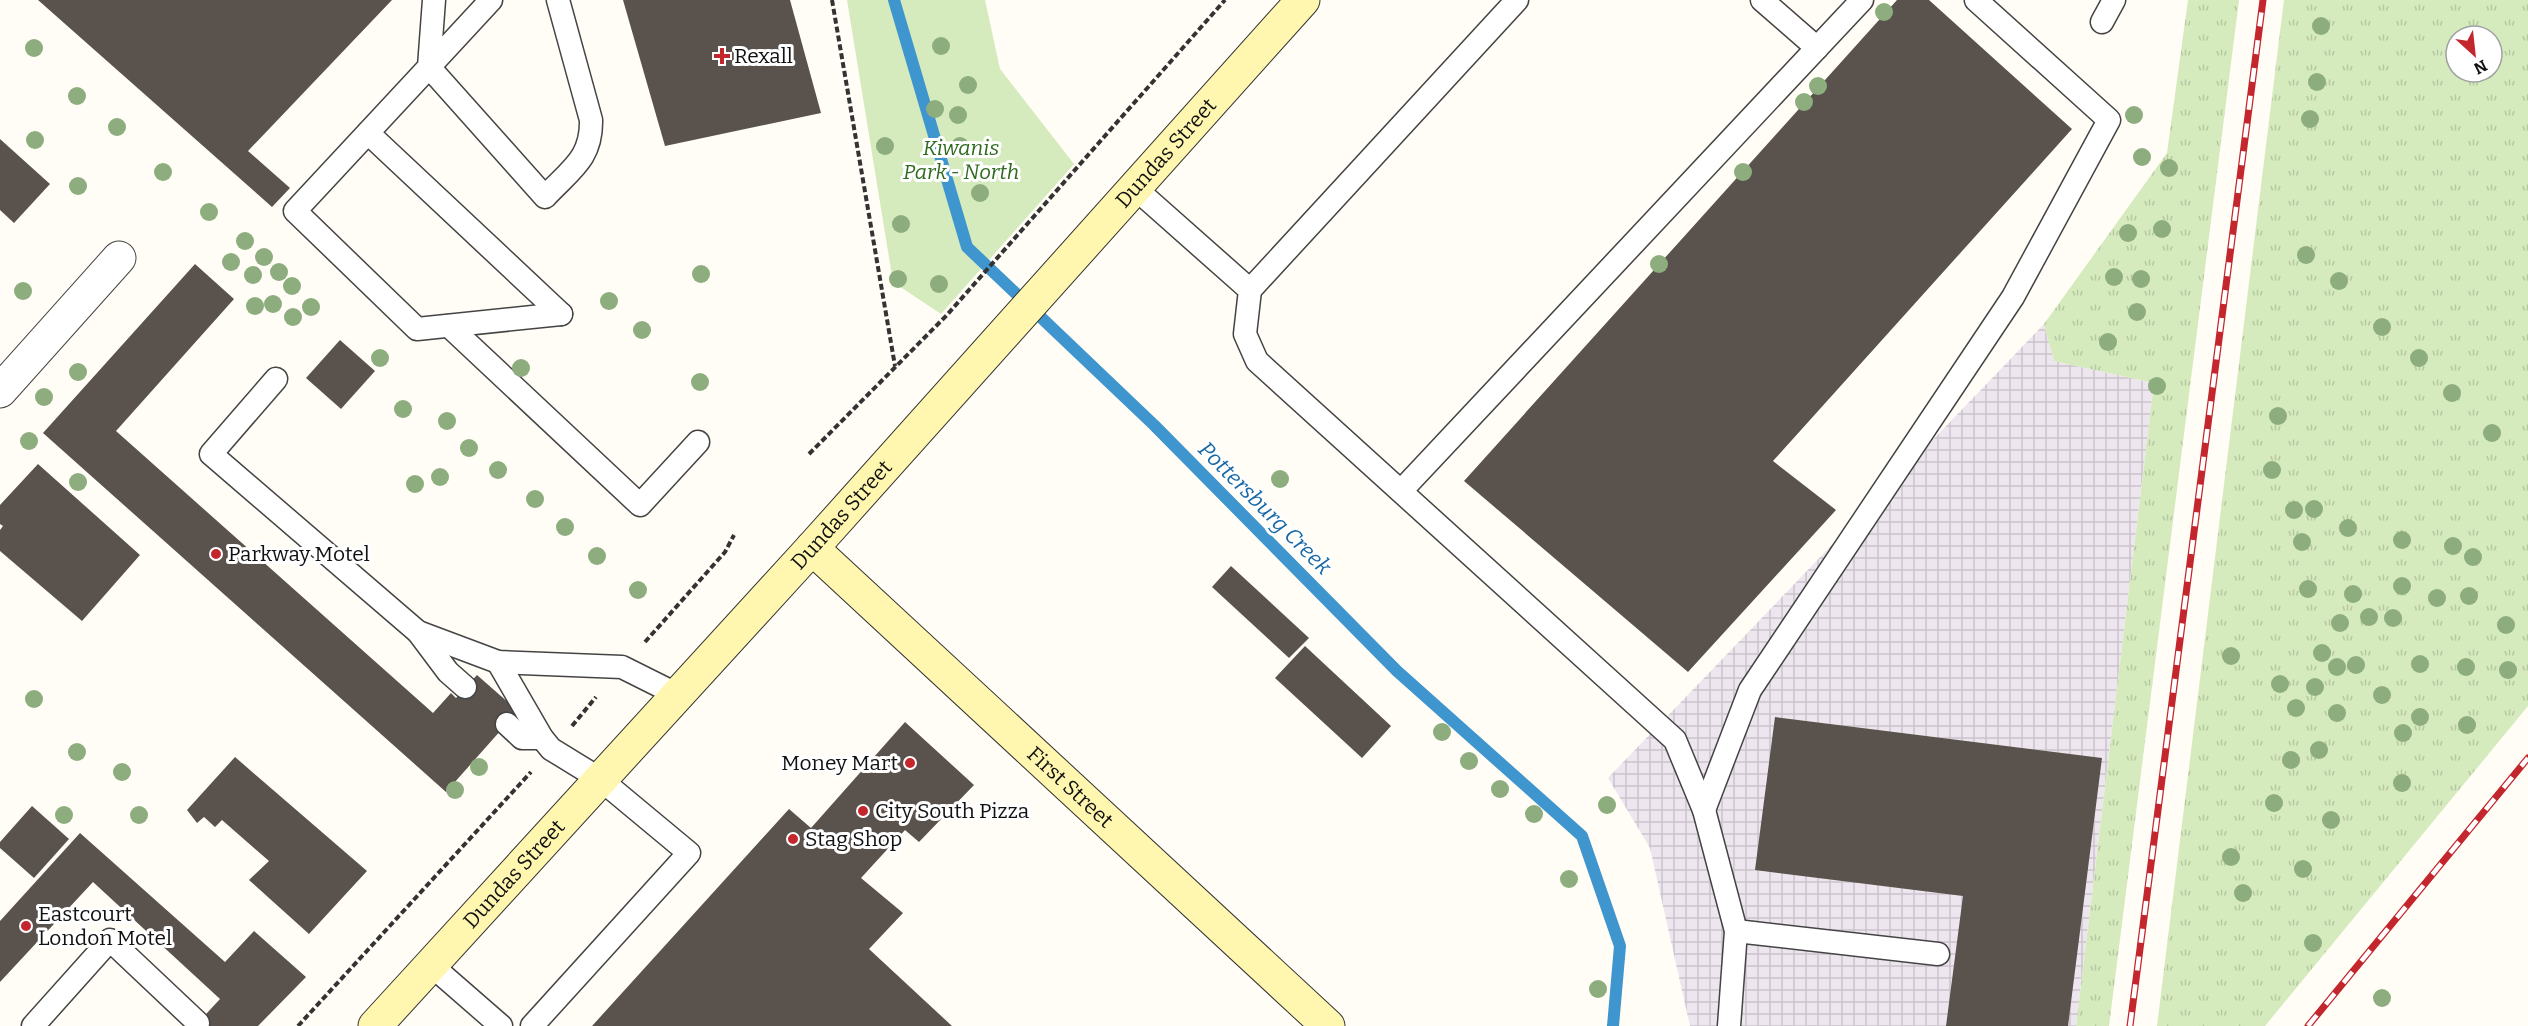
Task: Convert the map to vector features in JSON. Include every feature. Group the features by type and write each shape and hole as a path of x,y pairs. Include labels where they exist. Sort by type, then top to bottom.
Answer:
{"main road":[{"name":"Dundas Street","path":"375,1026 812,548 1303,0"},
{"name":"First Street","path":"812,548 1328,1026"}],"street":[{"path":"0,392 119,258"}],"lane":[{"path":"434,0 429,67 545,197 582,158 588,150 591,138 591,120 558,0"},
{"path":"368,133 561,314 417,329 295,212 368,133 429,67 491,0"},
{"path":"1517,0 1250,290 1245,334 1257,361 1675,740 1704,810 1736,931 1729,1026"},
{"path":"1762,0 1816,48"},
{"path":"1401,491 1862,0"},
{"path":"1704,810 1750,690 2013,297 2109,120 1976,0"},
{"path":"2102,22 2114,0"},
{"path":"1136,189 1250,290"},
{"path":"449,326 640,505 698,442"},
{"path":"276,379 211,453 418,632 448,672 465,687"},
{"path":"418,632 498,662 622,667 678,695"},
{"path":"498,662 542,738 551,749 600,779 689,853 531,1026"},
{"path":"507,724 522,738 542,738"},
{"path":"1736,931 1938,954"},
{"path":"33,1026 110,940 198,1023"},
{"path":"431,965 501,1026"}],"path":[{"path":"832,0 895,367"},
{"path":"809,454 946,316 1225,0"},
{"path":"298,1026 404,909"}],"shaded area":[{"path":"2044,324 2054,361 2154,383 2076,1026 1690,1026 1650,848 1608,778"}],"green space":[{"name":"Kiwanis Park - North","path":"847,0 985,0 1000,69 1074,164 941,314 893,282"},
{"path":"2188,0 2239,0 2109,1026 2076,1026 2154,383 2054,361 2044,324 2167,153"},
{"path":"2284,0 2528,0 2528,706 2265,1026 2157,1026"}],"building":[{"path":"38,0 392,0 248,151 290,188 272,207"},
{"name":"Rexall","path":"623,0 790,0 821,113 665,146"},
{"path":"1897,0 1929,0 2072,129 1773,461 1836,510 1688,672 1464,481"},
{"path":"0,139 50,184 14,223 0,210"},
{"name":"Parkway Motel","path":"195,264 234,299 116,431 433,713 451,693 456,698 477,675 518,711 446,792 43,433"},
{"path":"340,340 375,371 341,409 306,378"},
{"path":"38,464 140,555 82,621 0,551 0,530 3,526 0,524 0,505"},
{"path":"1231,566 1309,638 1289,658 1212,587"},
{"path":"1305,646 1391,726 1362,758 1275,678"},
{"path":"1775,717 2102,758 2068,1026 1946,1026 1963,896 1755,870"},
{"path":"905,722 974,785 919,842 905,830 861,878 903,913 869,949 952,1026 592,1026 789,809 811,828"},
{"path":"235,757 367,871 309,934 249,880 269,861 222,820 215,827 204,817 197,823 187,810"},
{"path":"32,806 69,839 34,878 0,848 0,842"},
{"name":"Eastcourt London Motel","path":"80,833 225,962 254,931 306,977 258,1026 195,1026 220,999 93,882 0,982 0,921"}],"waterway":[{"name":"Pottersburg Creek","path":"894,0 967,247 1154,425 1397,671 1582,836 1620,946 1613,1026"}],"railway":[{"path":"2130,1026 2263,0"},
{"path":"2308,1026 2528,758"}],"place":[{"name":"Rexall","path":"722,56"},
{"name":"Parkway Motel","path":"216,554"},
{"name":"Money Mart","path":"910,763"},
{"name":"City South Pizza","path":"863,811"},
{"name":"Stag Shop","path":"793,839"},
{"name":"Eastcourt London Motel","path":"26,926"}]}
